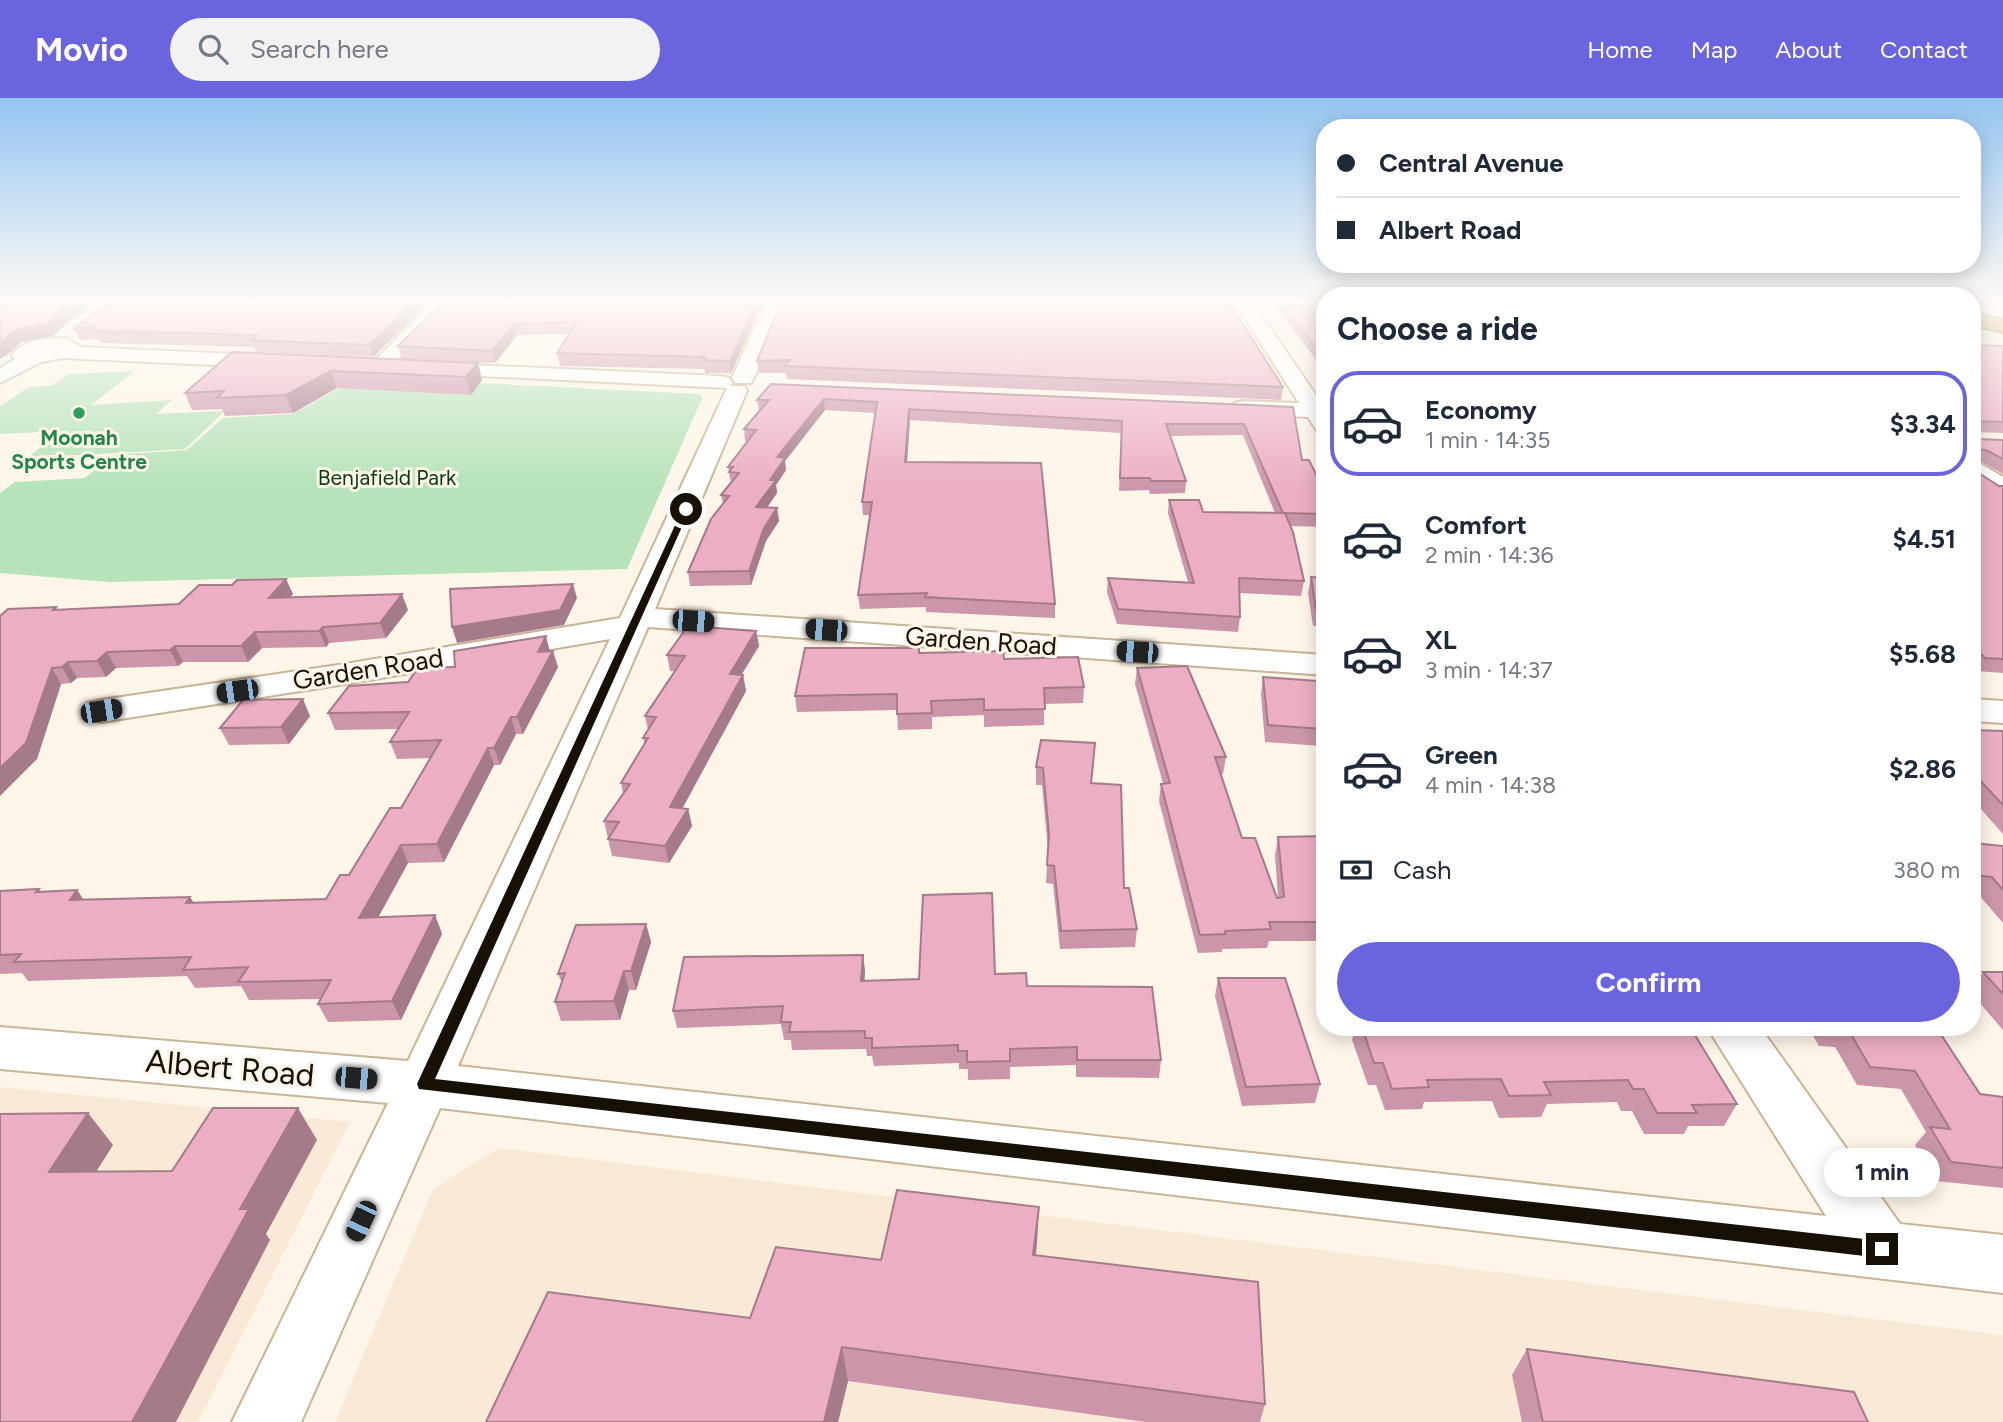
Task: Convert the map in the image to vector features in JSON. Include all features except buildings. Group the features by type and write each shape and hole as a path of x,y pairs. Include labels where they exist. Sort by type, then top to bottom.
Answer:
{"street":[{"path":"0,377 16,365"},
{"path":"352,365 744,384"},
{"path":"266,1422 425,1084 751,365"},
{"path":"1286,365 1316,409"},
{"path":"1227,407 1316,416"},
{"path":"1981,475 2003,489"},
{"name":"Garden Road","path":"101,711 345,674 635,621 1316,665"},
{"path":"1981,711 2003,712"},
{"path":"1738,1036 1882,1249"},
{"name":"Albert Road","path":"0,1048 425,1084 2003,1264"}],"shaded area":[{"path":"0,1087 350,1122 198,1422 0,1422"},
{"path":"499,1148 2003,1335 2003,1422 335,1422 433,1189"}],"green space":[{"name":"Moonah Sports Centre","path":"135,371 91,405 172,400 156,414 225,411 185,449 27,458 61,431 0,434 0,406 29,387 51,386 69,374"},
{"name":"Benjafield Park","path":"359,377 703,396 627,569 110,582 0,573 0,493 15,482 85,478 111,455 187,450 223,418 293,414"}],"place":[{"name":"Moonah Sports Centre","path":"79,413"}],"route":[{"path":"686,509 425,1084 1882,1249"}]}
